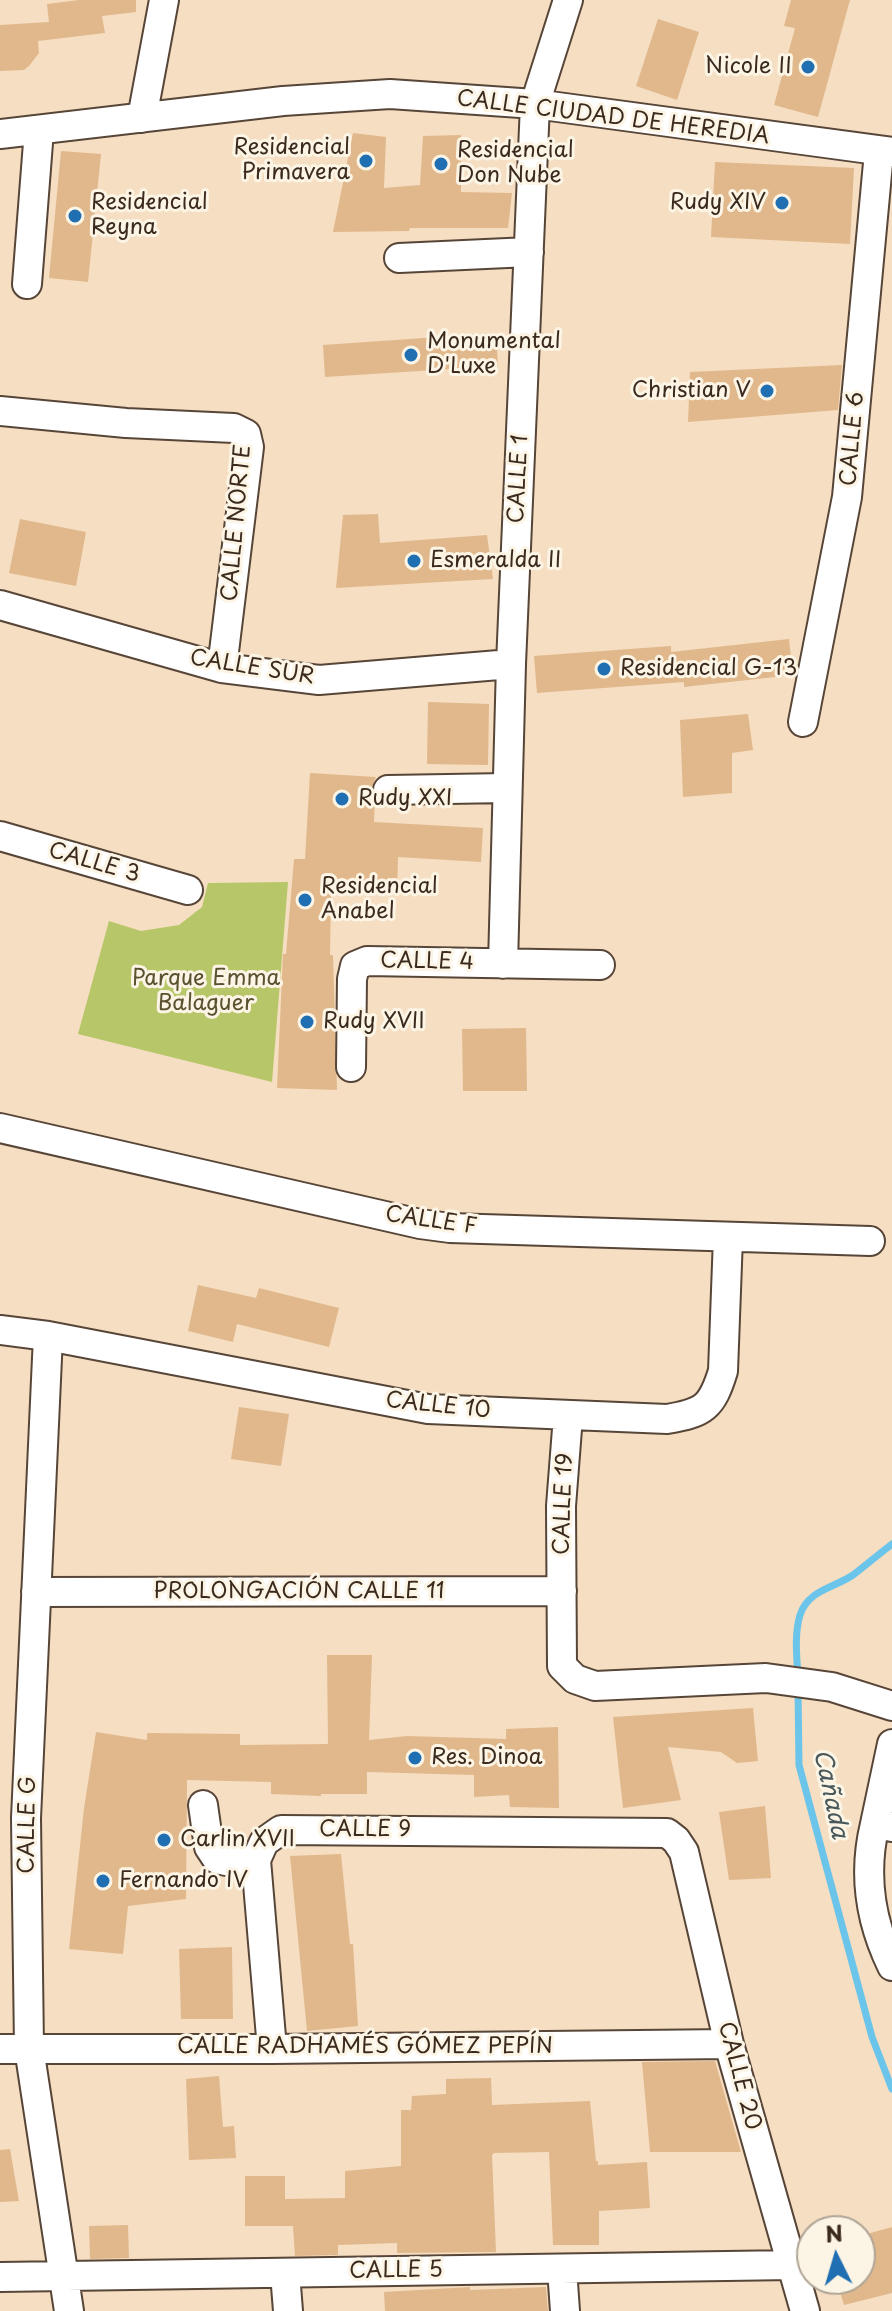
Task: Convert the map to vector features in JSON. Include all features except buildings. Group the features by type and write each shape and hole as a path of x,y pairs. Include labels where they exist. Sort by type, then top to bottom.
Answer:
{"street":[{"path":"142,118 164,0"},
{"name":"CALLE 1","path":"503,964 511,664 535,104 568,0"},
{"name":"CALLE CIUDAD DE HEREDIA","path":"0,134 283,101 390,94 535,104 886,152"},
{"path":"27,284 39,130"},
{"name":"CALLE 6","path":"803,722 847,497 886,152"},
{"path":"399,258 529,252"},
{"name":"CALLE NORTE","path":"0,411 126,423 234,428 246,434 249,447 222,668"},
{"name":"CALLE SUR","path":"0,605 222,668 319,680 511,664"},
{"path":"388,790 507,788"},
{"name":"CALLE 3","path":"0,836 188,890"},
{"name":"CALLE 4","path":"351,1067 352,979 355,966 367,961 600,965"},
{"name":"CALLE F","path":"0,1128 420,1224 450,1228 870,1241"},
{"name":"CALLE 10","path":"0,1330 48,1336 428,1409 667,1419 688,1416 708,1407 723,1371 728,1237"},
{"name":"CALLE G","path":"48,1336 36,1592 13,1818 29,2048 69,2311"},
{"name":"CALLE 19","path":"568,1416 561,1506 562,1666 575,1679 595,1686 766,1678 832,1687 892,1706"},
{"name":"PROLONGACIÓN CALLE 11","path":"36,1592 562,1591"},
{"path":"892,1744 884,1825 870,1846 871,1903 882,1946 892,1966"},
{"path":"203,1805 209,1847 217,1859 256,1860 272,2049"},
{"name":"CALLE 9","path":"256,1860 264,1842 281,1830 667,1833 676,1840"},
{"name":"CALLE 20","path":"676,1840 684,1852 729,2044 805,2311"},
{"name":"CALLE RADHAMÉS GÓMEZ PEPÍN","path":"0,2049 729,2044"},
{"name":"CALLE 5","path":"0,2277 792,2265"},
{"path":"562,2269 565,2311"},
{"path":"285,2273 288,2311"}],"green space":[{"name":"Parque Emma Balaguer","path":"288,882 272,1082 78,1034 109,921 141,931 179,925 202,907 208,883"}],"waterway":[{"name":"Cañada","path":"798,1678 797,1630 804,1607 815,1595 853,1575 892,1544"},
{"name":"Cañada","path":"798,1690 799,1765 872,2037 892,2089"}],"place":[{"name":"Nicole II","path":"808,67"},
{"name":"Residencial Primavera","path":"366,161"},
{"name":"Residencial Don Nube","path":"441,164"},
{"name":"Rudy XIV","path":"782,203"},
{"name":"Residencial Reyna","path":"75,216"},
{"name":"Monumental D'Luxe","path":"411,355"},
{"name":"Christian V","path":"767,391"},
{"name":"Esmeralda II","path":"414,561"},
{"name":"Residencial G-13","path":"604,669"},
{"name":"Rudy XXI","path":"342,799"},
{"name":"Residencial Anabel","path":"305,900"},
{"name":"Rudy XVII","path":"307,1022"},
{"name":"Res. Dinoa","path":"415,1758"},
{"name":"Carlin XVII","path":"164,1840"},
{"name":"Fernando IV","path":"103,1881"}]}
